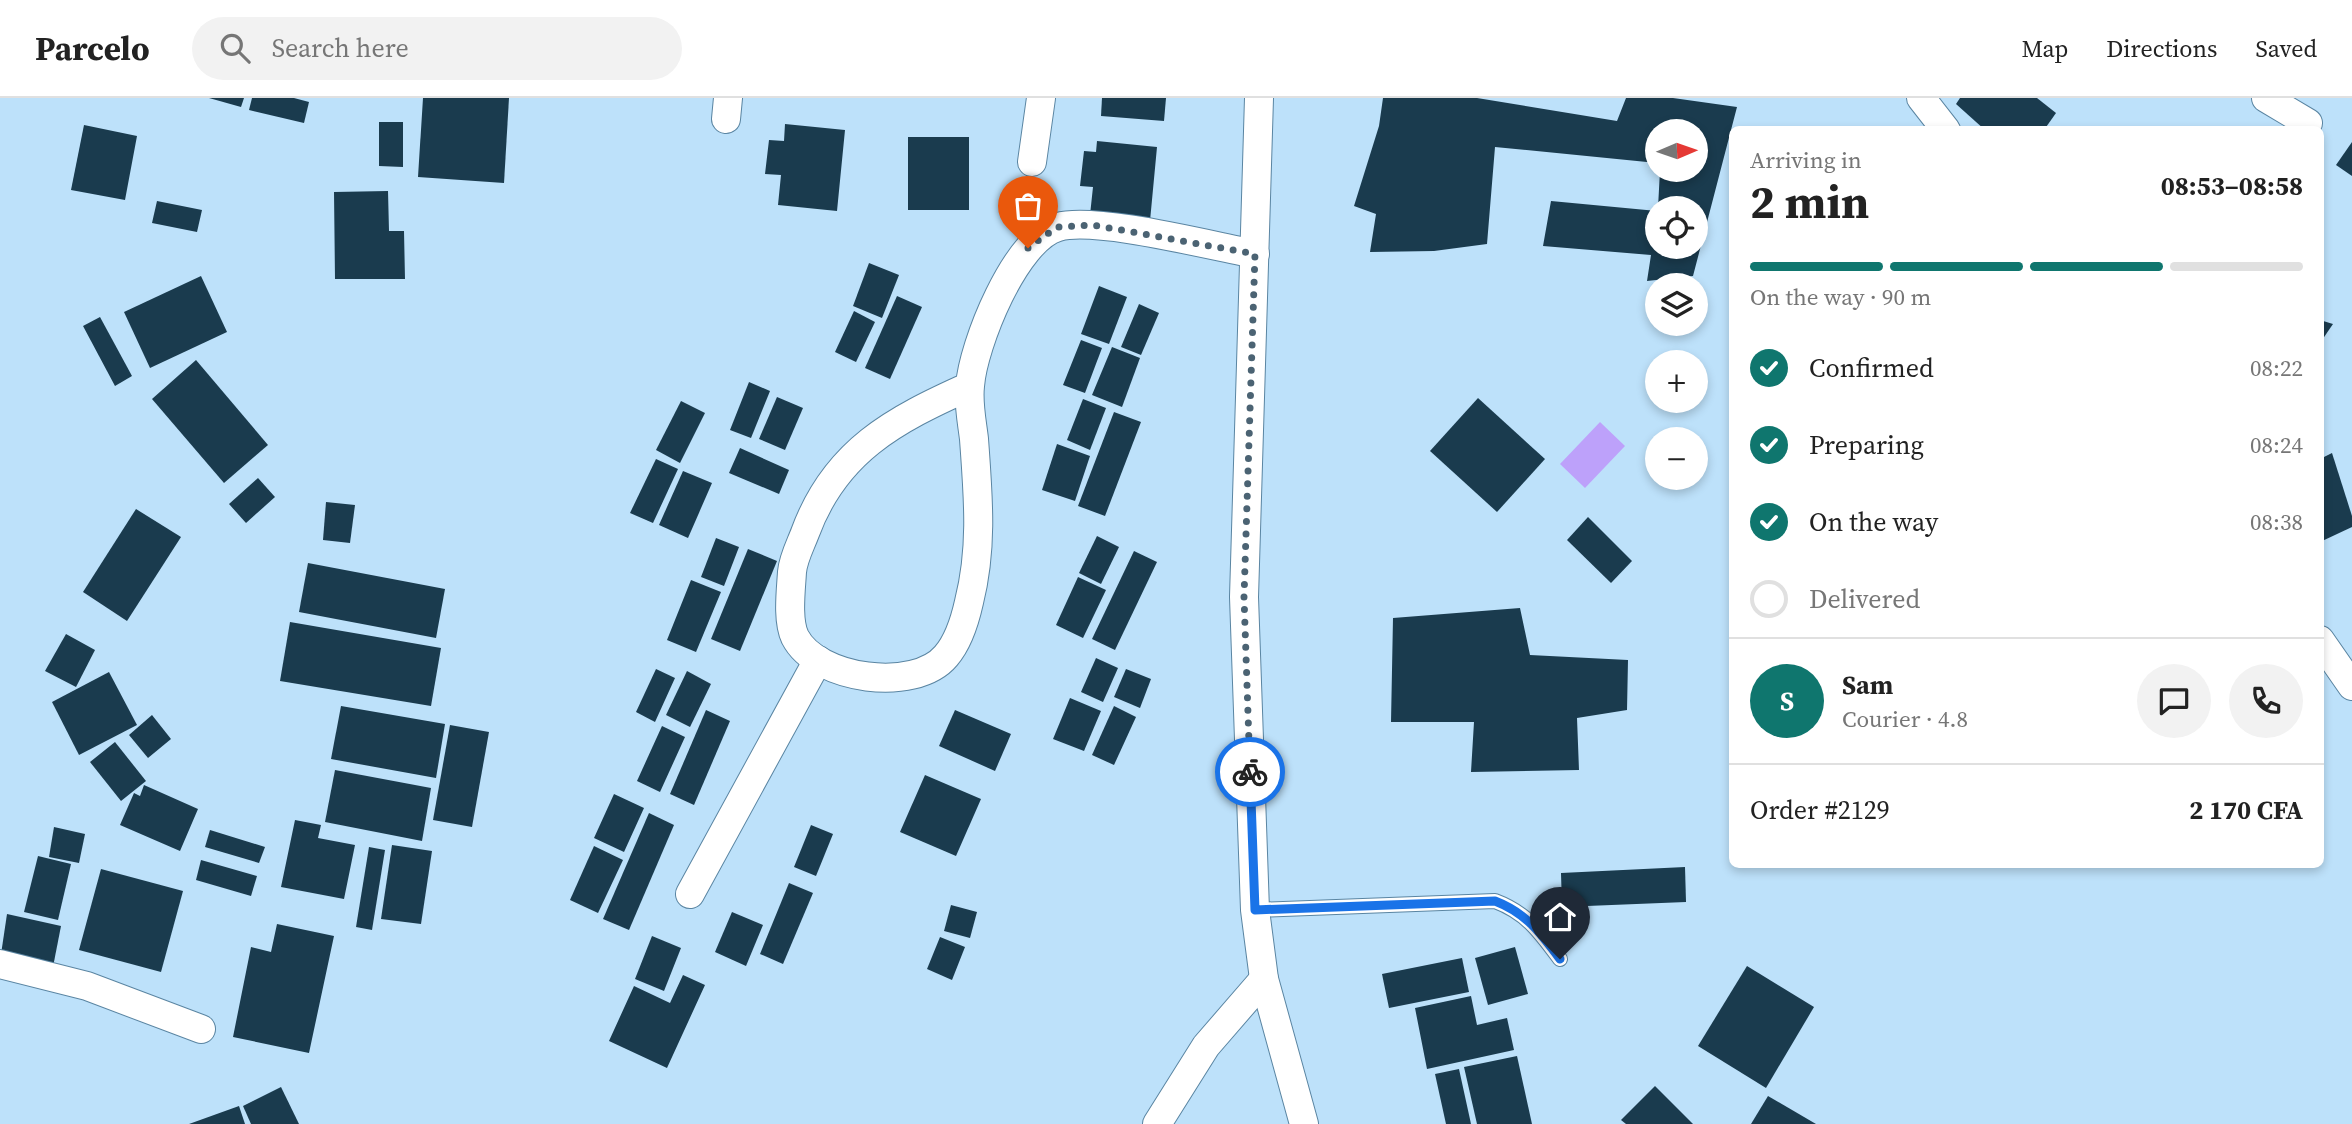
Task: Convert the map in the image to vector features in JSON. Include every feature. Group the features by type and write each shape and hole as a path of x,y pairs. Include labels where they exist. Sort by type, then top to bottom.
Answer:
{"street":[{"path":"1032,162 1041,98"},
{"path":"1259,98 1244,597 1255,910 1264,979 1304,1124"},
{"path":"1921,98 1943,126"},
{"path":"2266,98 2308,123"},
{"path":"970,386 916,410 881,433 833,476 810,519 792,567 791,603 795,636 818,660 860,677 911,677 946,657 963,625 977,572 980,531 970,386 991,313 1008,277 1028,248 1057,227 1093,225 1255,254"},
{"path":"2324,646 2352,686"},
{"path":"690,894 818,660"},
{"path":"0,964 87,986 201,1029"},
{"path":"1157,1124 1206,1046 1264,979"}],"lane":[{"path":"1255,910 1495,901 1516,909 1533,922 1560,959"}],"shaded area":[{"path":"1600,422 1625,446 1585,488 1560,464"}],"building":[{"path":"209,98 244,98 241,107"},
{"path":"252,98 294,98 309,102 304,123 249,110"},
{"path":"423,98 509,98 504,183 418,177"},
{"path":"1102,98 1166,98 1164,121 1101,116"},
{"path":"1383,98 1477,98 1617,121 1626,98 1673,98 1737,107 1732,126 1729,126 1729,138 1708,218 1708,196 1659,196 1659,182 1708,182 1708,119 1645,119 1645,162 1495,147 1487,244 1434,251 1370,252 1376,214 1354,206 1379,126"},
{"path":"1960,98 2037,98 2056,113 2047,126 1981,126 1956,104"},
{"path":"379,122 403,122 403,167 379,166"},
{"path":"785,124 845,130 837,211 778,205 781,175 765,174 769,140 784,141"},
{"path":"84,125 137,136 125,200 71,190"},
{"path":"908,137 969,137 969,210 908,210"},
{"path":"1097,141 1157,147 1150,221 1090,215 1093,187 1080,186 1084,151 1096,152"},
{"path":"2352,142 2352,176 2336,165"},
{"path":"388,191 389,231 404,231 405,279 335,279 334,192"},
{"path":"157,201 202,210 197,232 152,223"},
{"path":"1551,201 1645,210 1645,254 1543,246"},
{"path":"1650,259 1697,259 1694,273 1648,273"},
{"path":"869,263 899,275 882,318 853,306"},
{"path":"201,276 227,332 150,368 124,312"},
{"path":"1099,286 1127,297 1109,344 1081,334"},
{"path":"897,296 922,307 890,379 865,368"},
{"path":"1139,304 1159,313 1141,355 1121,347"},
{"path":"854,311 875,322 856,362 835,352"},
{"path":"100,317 132,376 115,386 83,326"},
{"path":"2324,321 2333,324 2324,337"},
{"path":"1081,340 1102,348 1085,393 1063,385"},
{"path":"1112,347 1140,358 1122,407 1092,395"},
{"path":"196,360 268,445 224,483 152,399"},
{"path":"749,382 770,391 751,438 730,430"},
{"path":"777,397 803,408 785,450 759,439"},
{"path":"1478,398 1545,459 1497,512 1430,451"},
{"path":"1083,399 1106,408 1090,450 1067,440"},
{"path":"681,401 705,413 680,463 656,450"},
{"path":"1114,412 1141,422 1105,516 1078,506"},
{"path":"1057,444 1090,456 1075,501 1042,490"},
{"path":"740,448 789,470 779,494 729,473"},
{"path":"2332,453 2352,516 2352,527 2324,540 2324,457"},
{"path":"656,459 678,469 653,523 630,513"},
{"path":"683,471 712,483 688,538 659,525"},
{"path":"258,478 275,497 246,523 229,504"},
{"path":"326,502 355,505 350,543 323,540"},
{"path":"136,509 181,537 127,621 83,592"},
{"path":"1588,517 1632,561 1611,583 1567,540"},
{"path":"1097,536 1119,547 1101,584 1079,573"},
{"path":"716,538 739,547 724,586 701,577"},
{"path":"748,549 777,561 740,651 711,639"},
{"path":"1134,551 1157,562 1115,650 1092,639"},
{"path":"308,563 445,589 436,638 299,612"},
{"path":"1078,577 1106,590 1083,638 1056,625"},
{"path":"691,580 721,592 696,652 667,640"},
{"path":"1520,608 1530,655 1628,660 1627,710 1577,718 1579,770 1471,772 1474,722 1391,722 1393,618"},
{"path":"290,622 441,648 431,706 280,681"},
{"path":"66,634 95,650 76,687 45,671"},
{"path":"1096,658 1118,668 1103,702 1081,692"},
{"path":"656,669 675,678 655,722 636,712"},
{"path":"1126,669 1151,679 1140,708 1114,697"},
{"path":"687,671 711,684 690,727 666,715"},
{"path":"109,672 137,725 79,755 52,702"},
{"path":"1070,698 1101,711 1084,751 1053,739"},
{"path":"341,706 445,724 436,778 331,759"},
{"path":"1114,706 1136,717 1114,765 1092,755"},
{"path":"706,710 730,721 694,805 670,794"},
{"path":"955,710 1011,734 995,771 939,746"},
{"path":"152,715 171,739 148,758 129,735"},
{"path":"450,725 489,732 472,827 433,820"},
{"path":"662,726 685,737 660,792 637,781"},
{"path":"115,742 146,781 121,801 90,762"},
{"path":"335,770 431,788 422,841 325,822"},
{"path":"925,775 981,799 956,856 900,832"},
{"path":"144,785 198,809 180,851 120,825 134,793 140,796"},
{"path":"614,794 644,808 624,852 594,838"},
{"path":"649,813 674,825 629,930 603,919"},
{"path":"295,820 321,825 318,838 355,845 344,899 281,887"},
{"path":"811,825 833,834 816,876 794,867"},
{"path":"54,827 85,834 79,863 49,857"},
{"path":"210,830 265,847 259,863 205,847"},
{"path":"392,845 432,851 421,924 381,919"},
{"path":"594,846 623,860 598,913 570,900"},
{"path":"369,847 385,850 372,930 356,927"},
{"path":"38,856 71,864 58,920 24,912"},
{"path":"201,860 257,876 251,896 196,880"},
{"path":"1685,867 1686,902 1562,907 1561,873"},
{"path":"101,869 183,891 161,972 79,950"},
{"path":"789,883 813,893 783,964 760,954"},
{"path":"951,905 977,912 970,938 944,931"},
{"path":"732,912 763,925 746,966 715,952"},
{"path":"7,914 61,926 52,972 0,961"},
{"path":"277,924 334,936 309,1053 233,1037 251,947 271,952"},
{"path":"652,936 681,948 664,991 635,979"},
{"path":"940,937 965,947 952,980 927,969"},
{"path":"1515,947 1528,994 1488,1005 1475,958"},
{"path":"1462,958 1469,992 1389,1008 1382,974"},
{"path":"1747,966 1814,1007 1766,1088 1698,1046"},
{"path":"683,975 705,985 667,1068 609,1041 634,986 670,1003"},
{"path":"1471,996 1477,1025 1507,1018 1514,1050 1427,1069 1415,1008"},
{"path":"1517,1056 1532,1124 1477,1124 1464,1067"},
{"path":"1459,1069 1471,1124 1446,1124 1435,1074"},
{"path":"1655,1086 1693,1124 1626,1124 1621,1120"},
{"path":"281,1087 299,1124 251,1124 243,1106"},
{"path":"1768,1096 1816,1124 1751,1124"},
{"path":"239,1106 245,1124 189,1124"}],"way so far":[{"path":"1028,248 1057,227 1093,225 1255,254 1244,597 1250,772"}],"route":[{"path":"1250,772 1255,910 1495,901 1516,909 1533,922 1560,959"}]}
